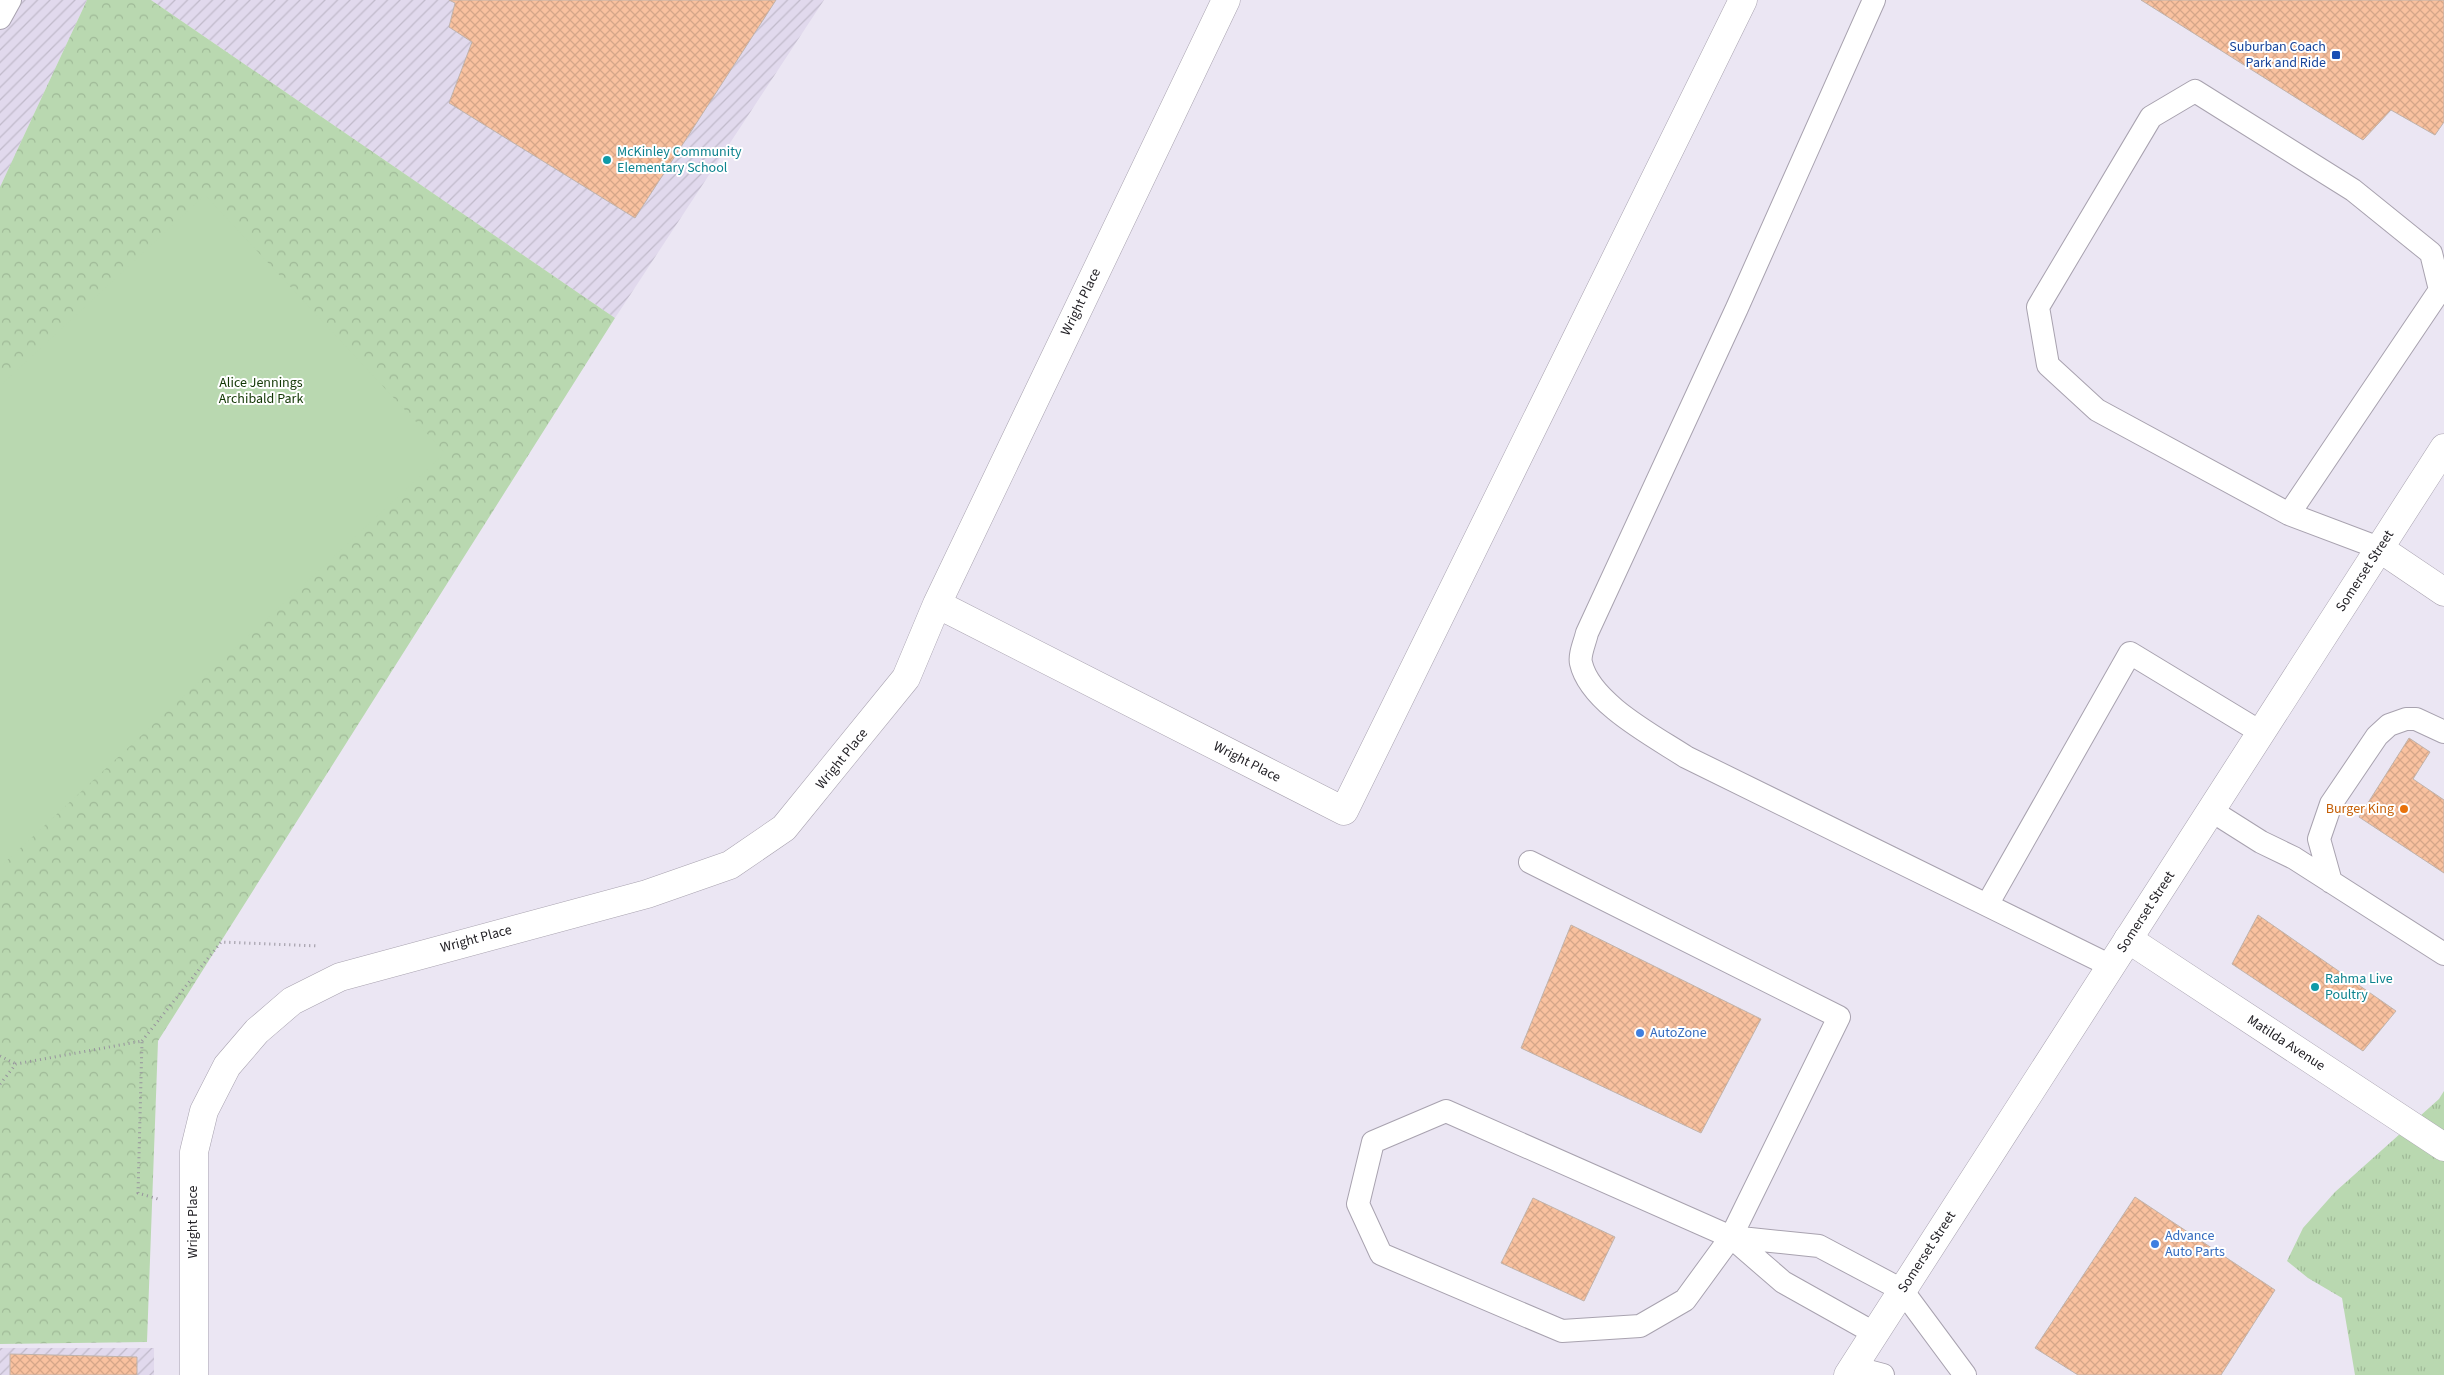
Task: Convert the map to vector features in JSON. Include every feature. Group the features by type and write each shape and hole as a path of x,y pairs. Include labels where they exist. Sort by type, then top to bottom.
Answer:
{"street":[{"name":"Wright Place","path":"194,1375 192,1209 194,1152 204,1110 227,1066 257,1031 292,1001 340,977 647,894 730,865 784,828 906,678 937,604 1226,0"},
{"name":"Wright Place","path":"937,604 1344,811 1743,0"},
{"name":"Somerset Street","path":"1850,1371 2444,448"},
{"path":"2379,548 2444,592"},
{"name":"Matilda Avenue","path":"2128,939 2444,1147"}],"lane":[{"path":"0,18 10,0"},
{"path":"1874,0 1737,308 1587,633 1581,662 1590,682 1604,699 1635,724 1686,757 2111,966"},
{"path":"2289,514 2442,291 2430,253 2353,190 2195,92 2151,117 2038,307 2048,365 2097,410 2289,514 2379,548"},
{"path":"1987,905 2130,653 2262,733"},
{"path":"2331,882 2320,839 2322,830 2331,804 2377,736 2389,725 2406,719 2416,720 2444,732"},
{"path":"2212,811 2331,882 2444,954"},
{"path":"1530,862 1839,1017 1731,1237 1685,1300 1640,1326 1562,1331 1380,1254 1358,1204 1373,1142 1446,1111 1731,1237 1783,1282 1874,1334"},
{"path":"1731,1237 1819,1246 1902,1290 1965,1375"},
{"path":"1850,1371 1883,1375"}],"path":[{"path":"192,1209 138,1193 142,1041 221,942 317,945 326,948"},
{"path":"0,1056 16,1064 142,1041"},
{"path":"0,1084 16,1064"}],"shaded area":[{"path":"0,0 87,0 0,187"},
{"path":"151,0 824,0 615,318"},
{"path":"0,1348 154,1348 154,1375 0,1375"}],"green space":[{"name":"Alice Jennings Archibald Park","path":"87,0 151,0 615,318 158,1041 147,1342 0,1344 0,187"},
{"path":"205,195 445,453 0,867 0,386"},
{"path":"2444,1091 2444,1375 2355,1375 2342,1298 2308,1278 2287,1261 2303,1228 2335,1192 2439,1099"}],"building":[{"name":"McKinley Community Elementary School","path":"449,0 776,0 635,218 449,103 472,42 449,27 455,3"},
{"name":"Suburban Coach Park and Ride","path":"2141,0 2444,0 2444,122 2435,135 2391,110 2363,140"},
{"name":"Burger King","path":"2409,738 2430,752 2413,779 2444,800 2444,873 2359,817"},
{"name":"Rahma Live Poultry","path":"2258,915 2396,1011 2363,1051 2232,964"},
{"name":"AutoZone","path":"1571,925 1761,1019 1701,1133 1521,1048"},
{"name":"Advance Auto Parts","path":"2135,1197 2275,1290 2221,1375 2078,1375 2035,1348"},
{"path":"1533,1198 1615,1237 1584,1301 1501,1263"},
{"path":"10,1354 137,1357 137,1375 10,1375"}],"place":[{"name":"Suburban Coach Park and Ride","path":"2336,55"},
{"name":"McKinley Community Elementary School","path":"607,160"},
{"name":"Burger King","path":"2404,809"},
{"name":"Rahma Live Poultry","path":"2315,987"},
{"name":"AutoZone","path":"1640,1033"},
{"name":"Advance Auto Parts","path":"2155,1244"}]}
